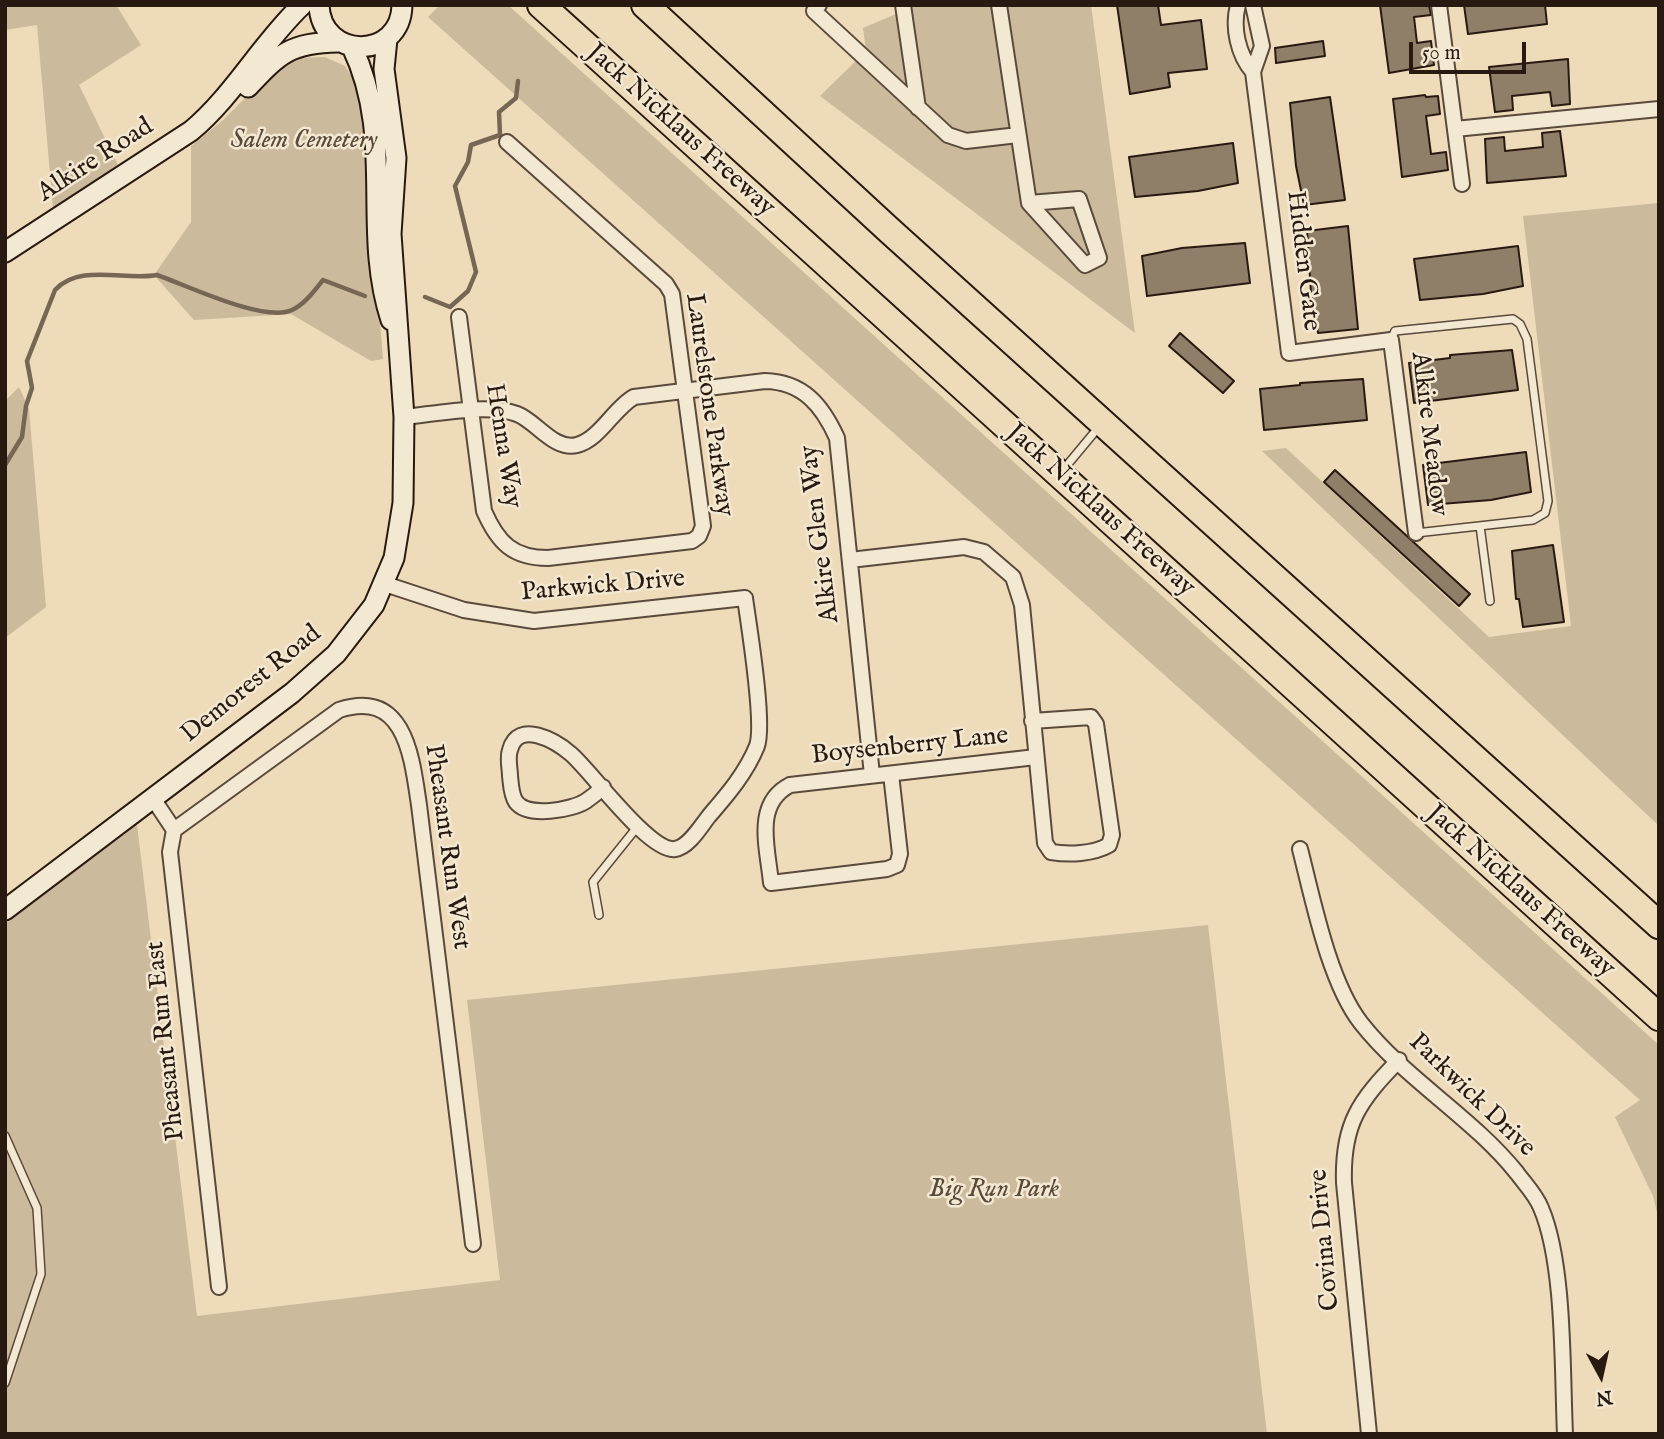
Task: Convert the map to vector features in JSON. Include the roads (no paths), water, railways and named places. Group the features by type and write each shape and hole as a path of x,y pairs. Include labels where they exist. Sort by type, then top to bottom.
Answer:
{"highway":[{"name":"Jack Nicklaus Freeway","path":"541,5 1659,1017"},
{"path":"645,5 1659,925"}],"street":[{"name":"Alkire Road","path":"5,252 183,137 213,111 282,24 302,5"},
{"name":"Demorest Road","path":"319,5 323,24 345,44 362,68 373,107 379,158 381,288 397,338"},
{"path":"396,23 416,5"},
{"path":"819,5 814,11 948,135 967,141 1018,135"},
{"path":"903,5 918,108"},
{"path":"999,5 1029,203 1085,265 1098,258 1079,199 1029,203"},
{"name":"Hidden Gate","path":"1238,5 1237,34 1244,58 1253,72 1289,353 1391,340"},
{"name":"Hidden Gate","path":"1253,5 1259,22 1262,46 1253,72"},
{"path":"1439,5 1462,184"},
{"name":"Alkire Road","path":"213,111 235,101 287,50 304,44 369,47 396,23"},
{"name":"Demorest Road","path":"5,910 292,693 336,654 360,626 385,584 394,558 403,503 404,417 397,338 397,288 391,234 396,158 384,69 396,23"},
{"path":"1455,129 1659,109"},
{"name":"Laurelstone Parkway","path":"507,142 666,284 673,294 703,526 699,536"},
{"name":"Henna Way","path":"459,317 484,511 499,538 526,558 692,541 699,536"},
{"name":"Alkire Meadow","path":"1391,340 1416,533"},
{"name":"Alkire Glen Way","path":"404,417 471,411 516,413 559,443 578,445 634,397 686,389 783,382 799,388 814,400 837,438 872,775"},
{"path":"850,560 964,547 984,552 1013,577 1022,605 1032,721 1045,843 1051,852 1062,854 1100,850 1109,845 1111,835 1096,724 1091,717 1078,716 1032,721"},
{"name":"Parkwick Drive","path":"385,584 464,610 534,621 745,598 758,700 758,743 738,782 688,841 675,849 668,848 638,826"},
{"name":"Pheasant Run West","path":"174,830 339,710 356,706 377,710 404,734 412,757 417,793 473,1244"},
{"path":"603,787 585,802 563,808 525,809 516,802 512,792 510,748 516,739 527,733 540,735 570,752 603,787 638,826"},
{"name":"Boysenberry Lane","path":"891,774 900,854 897,865 887,869 771,883 765,820 774,797 790,785 1036,758"},
{"path":"152,797 174,830"},
{"name":"Pheasant Run East","path":"174,830 170,852 219,1287"},
{"name":"Parkwick Drive","path":"1300,849 1338,982 1349,1007 1363,1025 1399,1060 1500,1151 1541,1207 1556,1274 1565,1434"},
{"name":"Covina Drive","path":"1369,1434 1345,1183 1344,1145 1355,1111 1399,1060"}],"lane":[{"path":"1391,340 1395,331 1505,318 1513,319 1524,330 1547,508 1540,517 1533,520 1416,533"},
{"path":"1060,474 1103,422"},
{"path":"1480,526 1490,601"},
{"path":"598,915 593,882 638,826"},
{"path":"5,1136 37,1208 41,1273 5,1383"}],"waterway":[{"path":"425,297 450,307 468,291 476,272 455,186 468,162 471,145 500,135 499,112 516,98 518,81"},
{"path":"5,465 22,437 26,406 32,388 27,361 55,290 65,282 90,275 157,275 245,307 279,313 292,310 301,304 323,280 365,296"}],"park label":[{"name":"Salem Cemetery","path":"304,142"},
{"name":"Big Run Park","path":"994,1191"}]}
